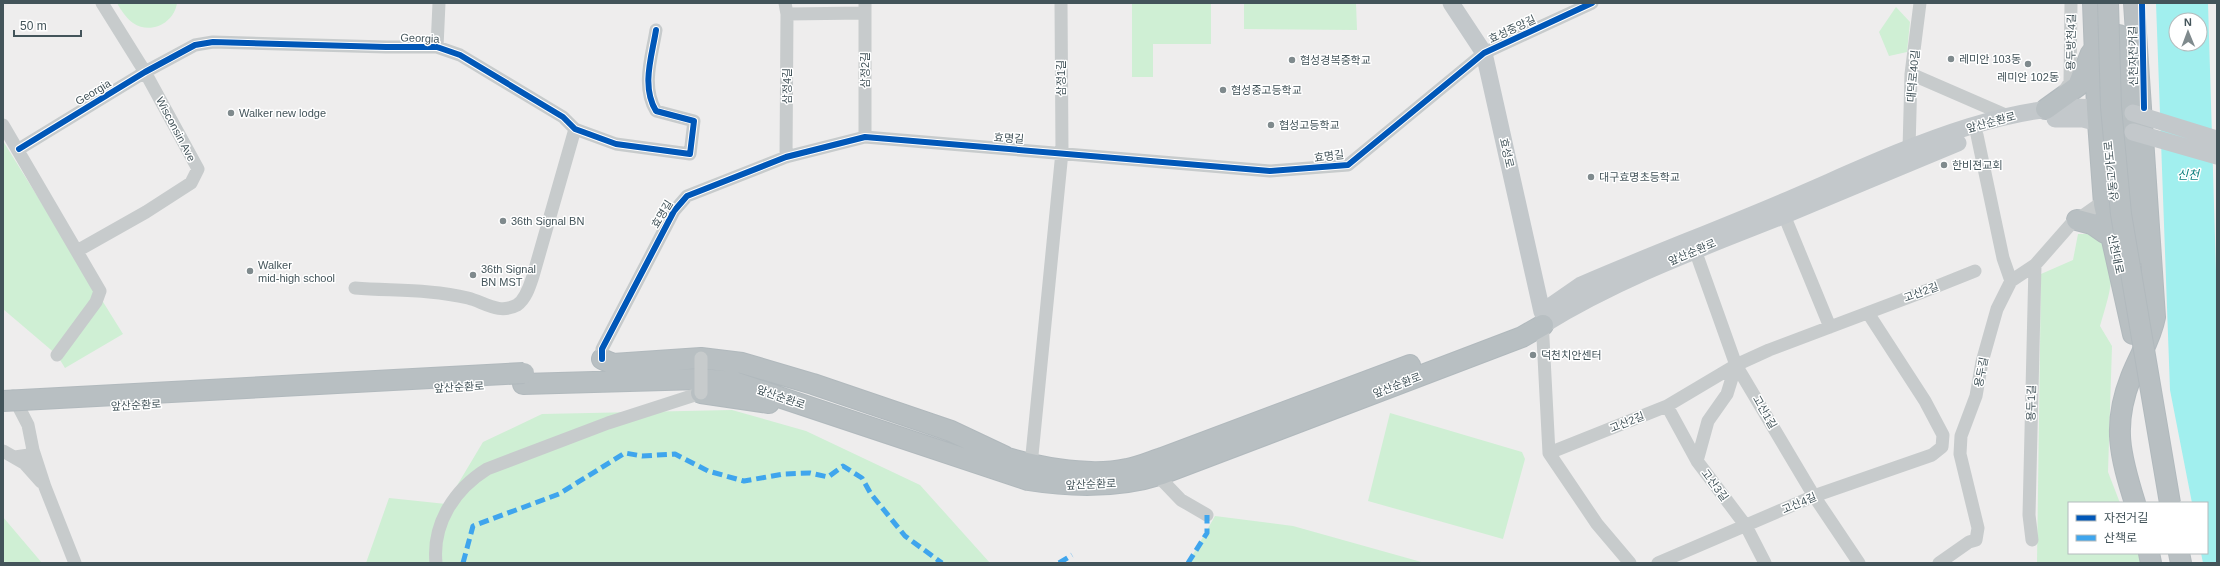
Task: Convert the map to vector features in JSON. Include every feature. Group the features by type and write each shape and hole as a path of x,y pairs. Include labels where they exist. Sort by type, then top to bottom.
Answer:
{"highway":[{"name":"신천대로","path":"2093,3 2104,204 2137,335 2170,502"},
{"name":"상동고가도로","path":"2102,3 2104,108 2116,214 2137,335"},
{"name":"상동고가도로","path":"2108,3 2109,65 2116,164 2137,335"},
{"path":"2118,3 2128,121 2126,174 2136,241 2142,298 2137,335"},
{"path":"2134,3 2155,317 2152,333 2131,376 2122,405 2120,454 2134,502"},
{"path":"2052,105 2078,86 2087,68 2094,43"},
{"path":"2136,241 2141,192 2137,92 2139,67"},
{"path":"2102,174 2108,169 2119,168 2126,174"},
{"path":"2077,220 2092,224 2105,233"},
{"path":"2136,241 2148,220"},
{"name":"앞산순환로","path":"1009,466 1031,465 1072,471 1126,470 1162,458 1523,323 1542,318"},
{"name":"앞산순환로","path":"6,396 523,378 700,379 734,382 1009,466 1028,480 1058,485 1110,484 1158,476 1522,337 1542,318"},
{"name":"신천대로","path":"2137,335 2159,502"},
{"path":"602,359 613,364 701,358 742,363 820,387 951,431 1009,466"},
{"name":"앞산순환로","path":"3,412 523,378"},
{"path":"701,392 778,404 981,470 1009,466"}],"main road":[{"name":"효성로","path":"1451,3 1484,53 1542,318"},
{"name":"앞산순환로","path":"1542,318 1581,285 1909,149 1982,122 2010,117 2052,105 2098,115"},
{"path":"1977,135 2049,119 2083,119 2098,115 2217,139"},
{"path":"2128,121 2217,156"},
{"name":"앞산순환로","path":"1542,318 1695,250 1977,135"}],"street":[{"name":"Wisconsin Ave","path":"77,251 146,212 191,183 198,169 145,72 102,3"},
{"path":"437,46 439,3"},
{"name":"삼정1길","path":"1031,465 1062,152 1061,3"},
{"name":"효성중앙길","path":"1484,53 1592,3"},
{"name":"대덕로40길","path":"1909,149 1912,74 1920,3"},
{"name":"용두방천4길","path":"2052,105 2070,82 2072,3"},
{"name":"삼정4길","path":"786,157 786,8 864,8"},
{"name":"삼정2길","path":"864,8 865,137"},
{"name":"Georgia","path":"19,149 145,72 194,45 213,42 386,47 437,46 460,55 563,117 575,129 616,144 690,154 694,121 656,111 652,103 648,80 656,30"},
{"name":"효명길","path":"602,359 602,349 674,211 687,196 786,157 865,137 1062,152 1270,171 1348,165 1484,53"},
{"path":"1912,74 2010,117"},
{"path":"3,125 19,149 100,291 96,302 57,355"},
{"path":"355,288 410,289 468,298 492,308 505,308 518,304 527,293 533,276 575,129"},
{"name":"앞산순환로","path":"1977,135 2003,258 2011,281"},
{"name":"용두길","path":"1939,563 1969,542 1976,540 1978,528 1960,454 1961,436 1976,396 1982,362 1996,309 2011,281 2035,265 2077,220 2098,205 2104,204"},
{"path":"1784,215 1830,327"},
{"name":"고산1길","path":"1695,250 1736,365 1814,496 1859,563"},
{"name":"용두1길","path":"2032,540 2029,515 2035,265"},
{"name":"고산2길","path":"1549,453 1666,406 1736,365 1769,350 1975,271"},
{"name":"고산4길","path":"1658,563 1814,496 1932,455 1942,447 1943,435 1925,401 1868,313"},
{"path":"1542,318 1549,453 1597,524 1630,563"},
{"path":"436,563 437,537 444,515 470,480 487,469 601,426 701,392 701,358"},
{"path":"1697,461 1708,421 1727,394 1736,365"},
{"path":"6,396 28,425 33,450 45,487 75,563"},
{"name":"고산3길","path":"1666,406 1697,461 1746,526 1765,563"},
{"path":"9,454 30,455 33,450"},
{"path":"9,454 24,463 45,487"},
{"path":"1158,476 1181,500 1207,515"}],"green space":[{"path":"117,3 177,3 175,10 167,21 161,25 147,28 130,21"},
{"path":"1132,3 1211,3 1211,44 1153,44 1153,77 1132,77"},
{"path":"1244,3 1356,3 1357,30 1244,29"},
{"path":"1896,7 1910,22 1907,52 1889,56 1879,32"},
{"path":"3,141 123,334 65,368 57,355 3,309"},
{"path":"2078,234 2099,234 2105,246 2111,269 2110,290 2100,326 2112,346 2108,472 2120,502 2068,502 2068,554 2139,554 2143,563 2037,563 2041,274 2073,260"},
{"path":"732,410 806,431 920,485 990,563 366,563 389,498 446,504 483,442 542,414"},
{"path":"1390,413 1522,452 1525,459 1503,539 1368,501"},
{"path":"1215,516 1293,526 1425,563 1188,563"},
{"path":"3,517 42,563 3,563"}],"water":[{"name":"신천","path":"2156,3 2208,3 2217,305 2217,563 2203,563 2201,554 2208,554 2208,502 2192,502 2170,390"}],"marked path":[{"path":"463,563 473,526 559,494 625,453 642,456 675,454 708,471 744,481 784,474 810,473 828,477 843,466 862,478 871,494 905,536 942,563"},
{"path":"1188,563 1207,533 1207,515"},
{"path":"1059,563 1072,555"}],"cycle path":[{"path":"602,359 602,349 674,211 687,196 786,157 865,137 1270,171 1348,165 1484,53 1592,3"},
{"name":"신천자전거길","path":"2142,3 2144,108"},
{"path":"19,149 145,72 195,45 213,42 437,47 460,55 563,117 575,129 616,144 690,154 694,121 656,111 649,91 648,81 650,60 656,30"}],"place":[{"name":"레미안 103동","path":"1951,59"},
{"name":"협성경복중학교","path":"1292,60"},
{"name":"레미안 102동","path":"2028,64"},
{"name":"협성중고등학교","path":"1223,90"},
{"name":"Walker new lodge","path":"231,113"},
{"name":"협성고등학교","path":"1271,125"},
{"name":"한비젼교회","path":"1944,165"},
{"name":"대구효명초등학교","path":"1591,177"},
{"name":"36th Signal BN","path":"503,221"},
{"name":"Walker mid-high school","path":"250,271"},
{"name":"36th Signal BN MST","path":"473,275"},
{"name":"덕천치안센터","path":"1533,355"}]}
